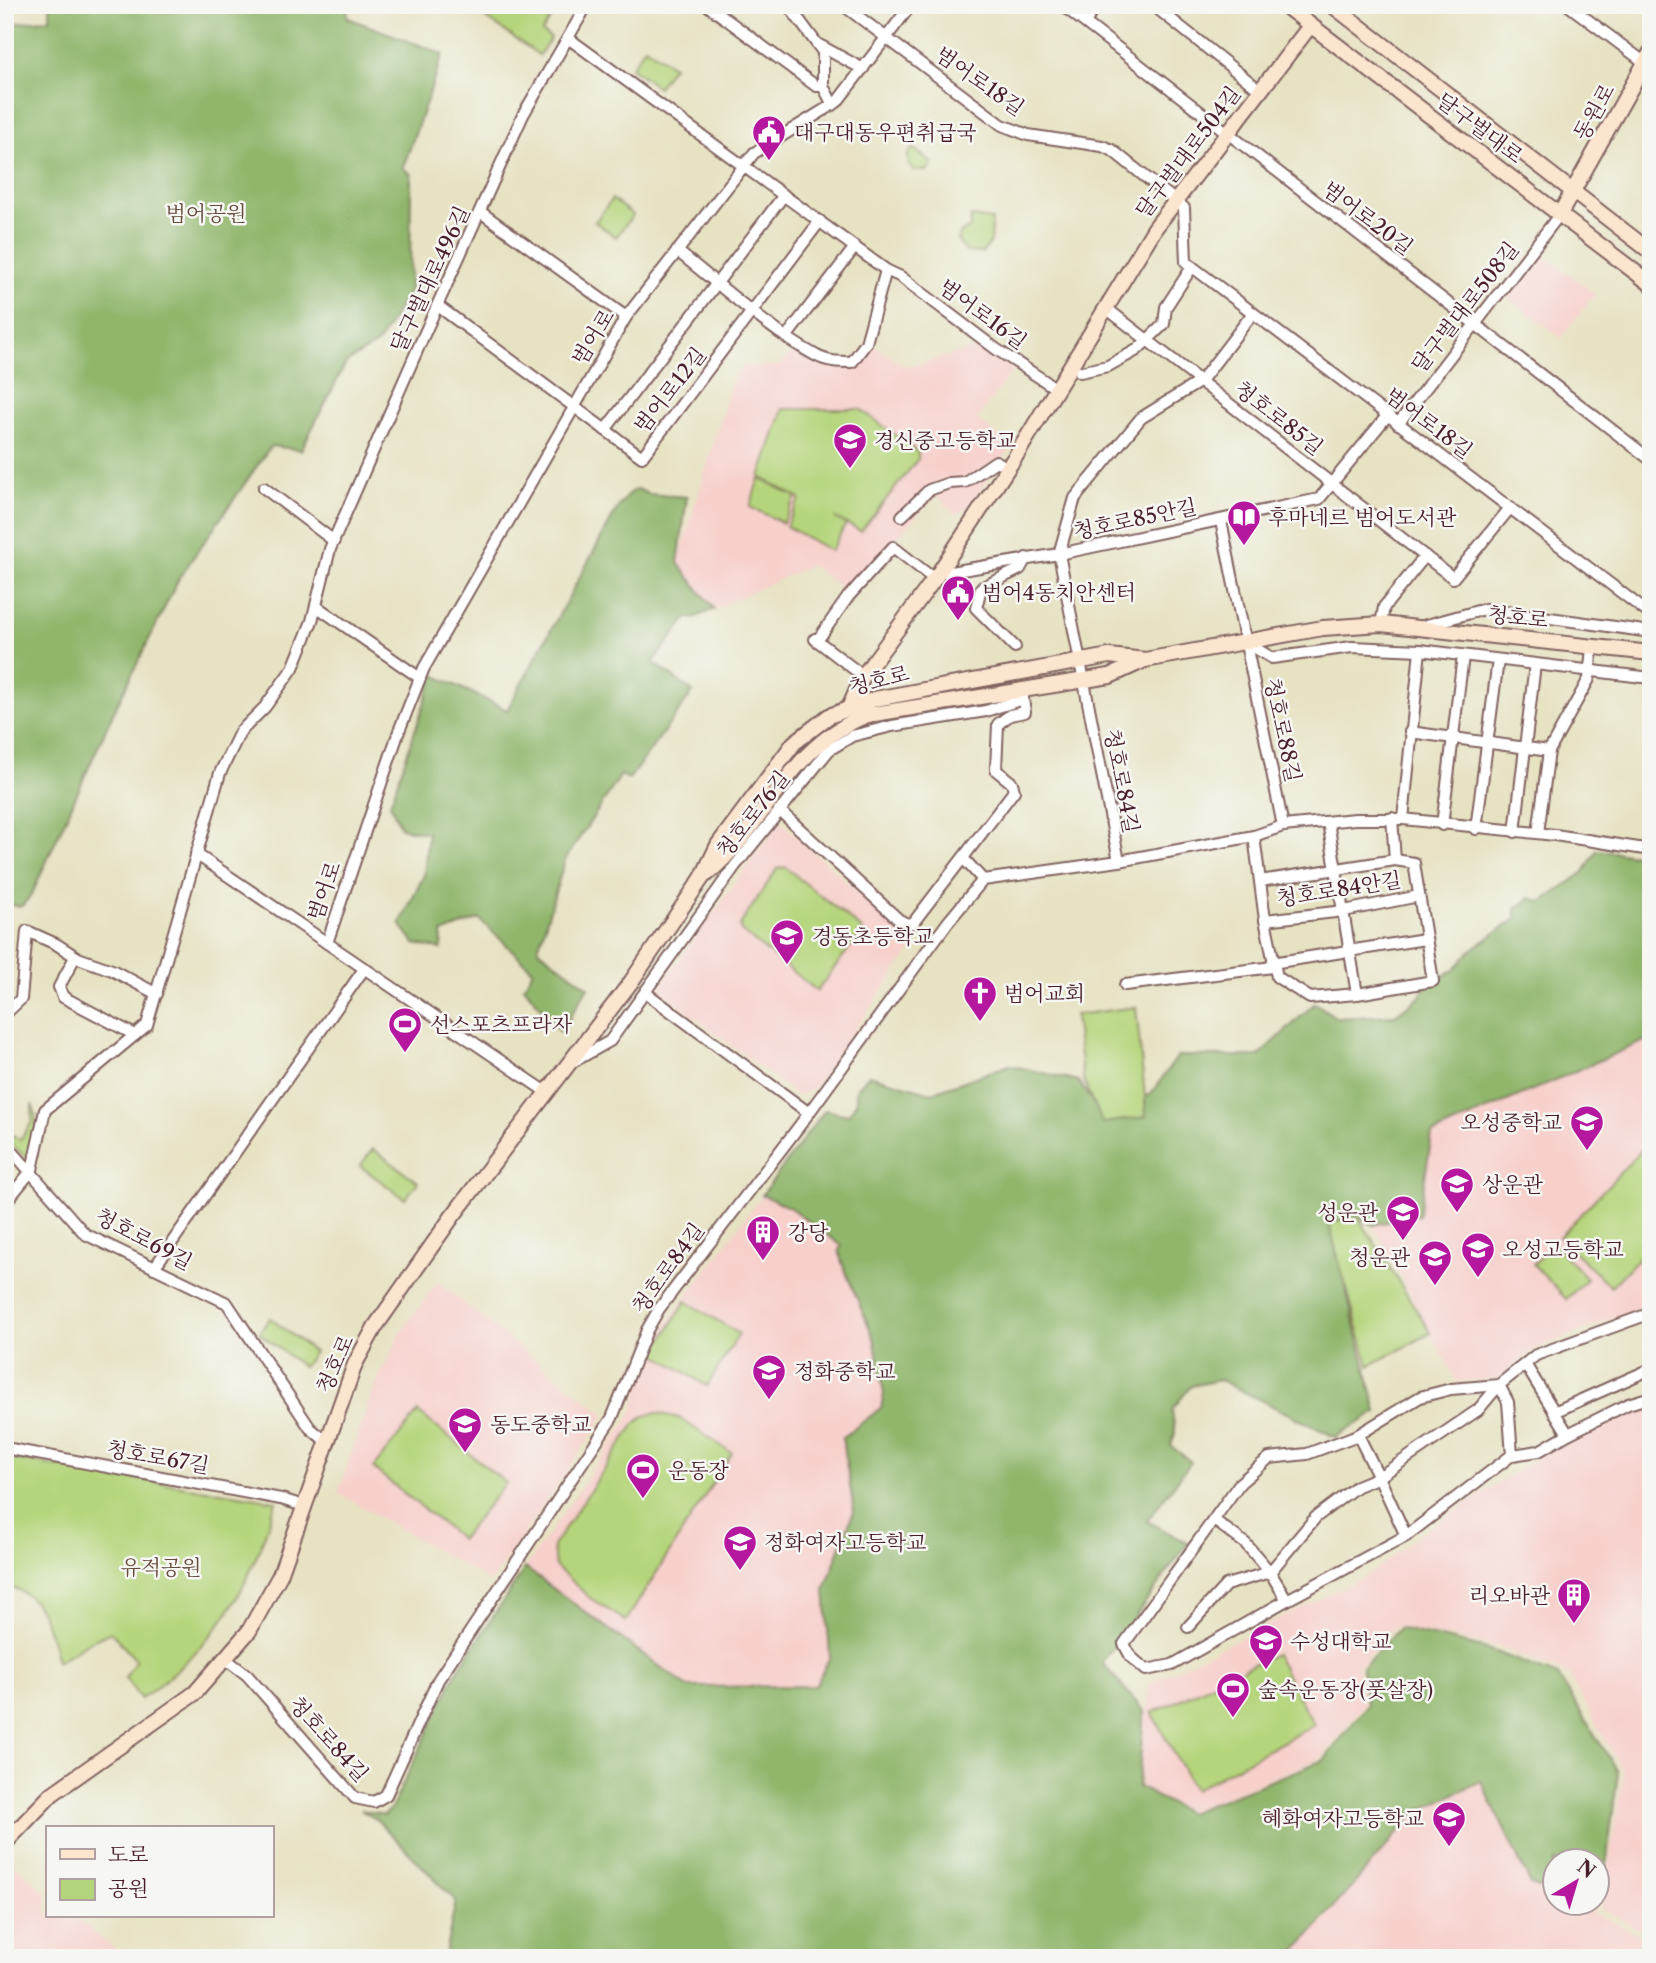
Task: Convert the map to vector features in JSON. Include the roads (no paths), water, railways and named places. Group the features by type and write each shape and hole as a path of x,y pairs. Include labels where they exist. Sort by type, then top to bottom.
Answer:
{"main road":[{"name":"달구벌대로","path":"1284,5 1651,284"},
{"name":"달구벌대로","path":"1332,5 1651,252"},
{"name":"달구벌대로504길","path":"849,708 863,676 936,577 1008,468 1155,228 1310,26"},
{"name":"동원로","path":"1560,214 1649,61"},
{"name":"청호로","path":"702,878 731,854 808,752 828,735 854,721 877,713 1023,695 1110,676 1145,660 1323,628 1381,624 1651,653"},
{"name":"청호로","path":"5,1843 52,1794 195,1693 227,1660 266,1603 280,1575 355,1364 375,1327 452,1217 573,1062 702,878 718,845 794,743 829,716 888,696 1109,656 1145,660"}],"street":[{"name":"달구벌대로496길","path":"196,854 225,762 240,732 265,707 293,668 316,606 334,541 438,306 482,213 523,116 587,5"},
{"path":"706,5 816,86 823,86"},
{"path":"788,5 819,45 822,52 823,86 833,105"},
{"name":"범어로18길","path":"843,5 1002,125 1028,135 1102,146 1176,201"},
{"name":"범어로","path":"548,1093 327,943 399,731 438,640 626,317 754,153 833,105 911,5"},
{"name":"범어로20길","path":"1062,5 1651,460"},
{"path":"1085,22 1097,5"},
{"path":"1153,5 1261,91"},
{"path":"1569,5 1649,61"},
{"path":"568,38 745,165"},
{"path":"819,45 863,69"},
{"name":"범어로16길","path":"745,165 996,349 1058,389"},
{"path":"605,430 784,195"},
{"path":"1080,372 1108,366 1130,356 1164,324 1166,307 1192,267 1186,262 1184,208 1176,201"},
{"path":"482,213 626,317"},
{"name":"달구벌대로508길","path":"1398,424 1560,214"},
{"path":"755,311 820,221"},
{"path":"787,336 855,247"},
{"path":"677,251 787,336 816,356 832,362 852,362 866,343 886,270"},
{"name":"범어로18길","path":"1192,267 1651,615"},
{"name":"범어로12길","path":"438,306 572,408 642,457 755,311"},
{"path":"1106,308 1201,382"},
{"path":"1082,681 1059,554 1075,498 1141,418 1201,382 1253,313"},
{"name":"청호로85길","path":"1201,382 1332,484"},
{"name":"청호로85안길","path":"936,577 1319,499 1387,416"},
{"path":"902,516 929,490 949,483 965,482 996,461 1008,468"},
{"path":"1332,484 1453,578 1510,508"},
{"path":"264,488 334,541"},
{"path":"1221,521 1245,642 1272,658 1352,647 1420,650 1651,678"},
{"path":"863,676 816,640 848,597 892,547 936,577"},
{"path":"1381,624 1384,607 1425,556"},
{"path":"1016,647 976,608 981,588 1020,569 1026,558"},
{"path":"316,606 420,678"},
{"path":"1417,627 1485,609 1649,630"},
{"name":"청호로88길","path":"1245,642 1283,825"},
{"path":"1538,833 1549,751 1589,679 1592,647"},
{"path":"1397,818 1420,650"},
{"path":"1442,825 1463,656"},
{"path":"1476,829 1498,660"},
{"path":"1515,832 1535,664"},
{"name":"청호로84길","path":"227,1660 247,1675 355,1798 365,1802 381,1800 391,1786 438,1679 612,1418 647,1330 659,1309 809,1113 913,968 983,880 1119,861 1082,681"},
{"path":"779,810 898,919 907,924 913,923 944,879 964,859 974,841 1014,791 1012,783 996,770 998,724 1010,715 1025,712 1023,695"},
{"name":"청호로76길","path":"573,1062 610,1041 735,866 829,750 852,736 891,726 986,711 1023,695"},
{"path":"1410,732 1451,740 1549,751"},
{"path":"1119,861 1254,836 1283,825 1397,818 1476,829 1538,833 1651,849"},
{"name":"청호로84안길","path":"1395,860 1397,818"},
{"path":"1328,822 1357,995"},
{"name":"청호로84안길","path":"1254,836 1265,920 1272,965 1277,977 1310,999 1357,995 1433,981 1414,863 1395,860 1260,881"},
{"path":"5,1203 32,1170 46,1110 147,1025 196,854 327,943"},
{"path":"964,859 983,880"},
{"name":"청호로84안길","path":"1265,920 1344,911 1419,896"},
{"path":"5,1014 21,999 27,931 56,944 75,957 112,971 156,994"},
{"path":"1125,985 1272,965 1425,939"},
{"path":"75,957 59,987 63,997 135,1035"},
{"path":"154,1268 364,969"},
{"path":"646,993 809,1113"},
{"name":"청호로69길","path":"5,1143 32,1170 85,1234 227,1303 310,1428 327,1442"},
{"path":"1188,1627 1226,1585 1270,1572 1316,1517 1357,1486 1379,1478 1478,1410 1499,1385 1536,1355 1651,1313"},
{"path":"1525,1364 1568,1434"},
{"path":"1554,1412 1651,1369"},
{"path":"1499,1385 1451,1390 1420,1397 1358,1435 1307,1454 1269,1458 1240,1483 1124,1644 1131,1657 1146,1670 1172,1665 1406,1536 1512,1455 1539,1451 1628,1404 1651,1397"},
{"path":"1499,1385 1508,1402 1512,1455"},
{"path":"1358,1435 1406,1536"},
{"name":"청호로67길","path":"5,1448 281,1499 304,1506"},
{"path":"1214,1520 1246,1544 1270,1572 1287,1600"}],"place":[{"name":"대구대동우편취급국","path":"769,162"},
{"name":"경신중고등학교","path":"850,470"},
{"name":"후마네르 범어도서관","path":"1244,547"},
{"name":"범어4동치안센터","path":"958,622"},
{"name":"경동초등학교","path":"787,966"},
{"name":"범어교회","path":"980,1023"},
{"name":"선스포츠프라자","path":"405,1054"},
{"name":"오성중학교","path":"1587,1152"},
{"name":"상운관","path":"1457,1214"},
{"name":"성운관","path":"1403,1242"},
{"name":"강당","path":"763,1262"},
{"name":"오성고등학교","path":"1478,1279"},
{"name":"청운관","path":"1435,1287"},
{"name":"정화중학교","path":"769,1401"},
{"name":"동도중학교","path":"465,1454"},
{"name":"운동장","path":"643,1500"},
{"name":"정화여자고등학교","path":"740,1572"},
{"name":"리오바관","path":"1574,1625"},
{"name":"수성대학교","path":"1266,1671"},
{"name":"숲속운동장(풋살장)","path":"1233,1719"},
{"name":"혜화여자고등학교","path":"1449,1848"}],"park label":[{"name":"범어공원","path":"206,213"},
{"name":"유적공원","path":"161,1567"}]}
